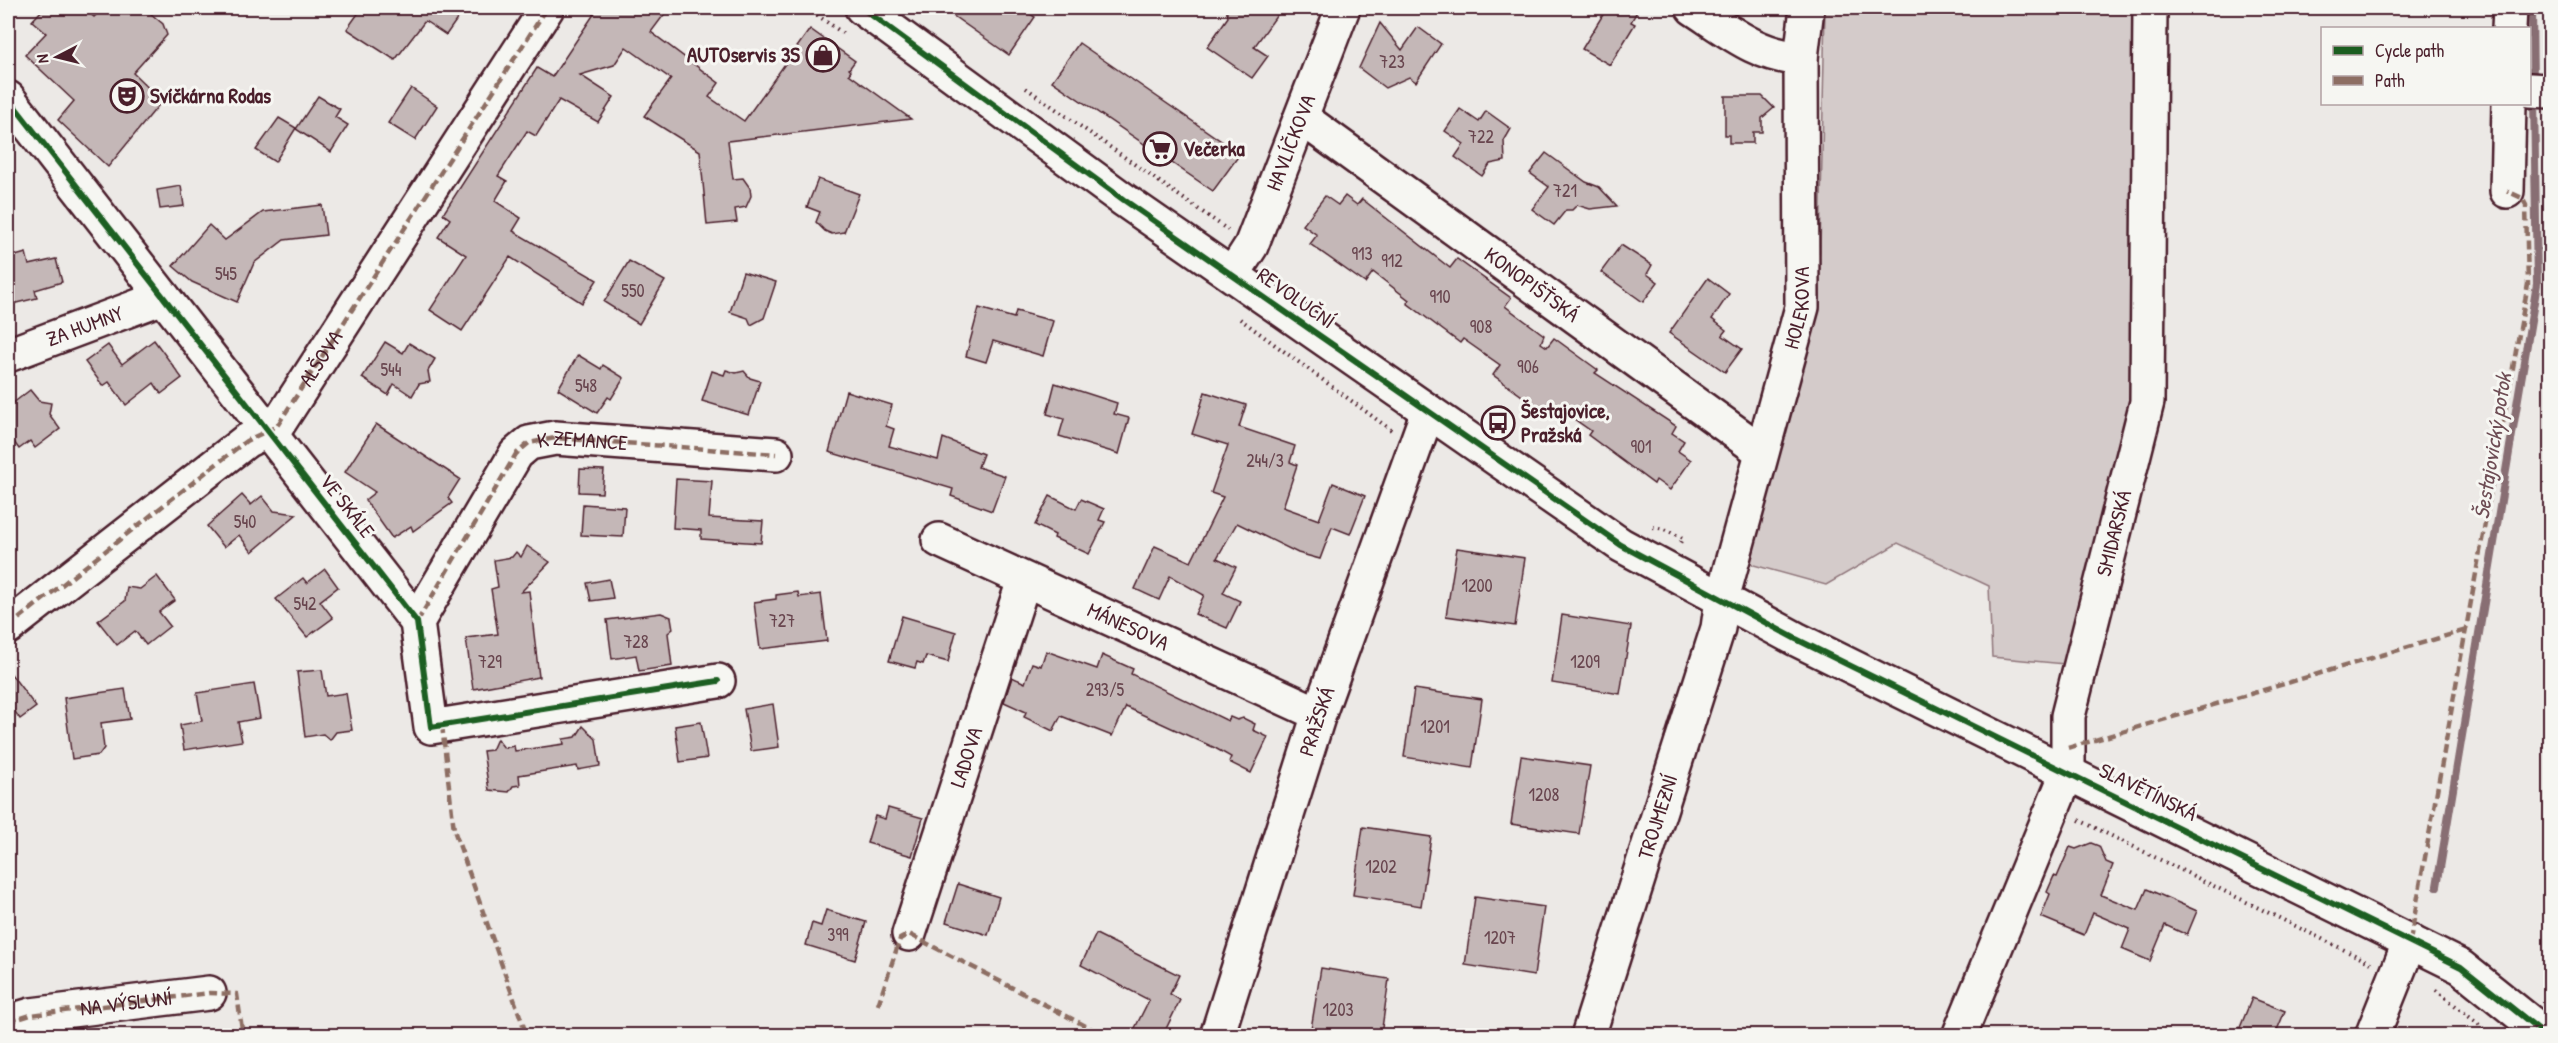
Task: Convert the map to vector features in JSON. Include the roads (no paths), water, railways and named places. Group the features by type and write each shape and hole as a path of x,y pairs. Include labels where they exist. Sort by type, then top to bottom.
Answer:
{"street":[{"name":"ALŠOVA","path":"8,627 246,441 278,426 547,8"},
{"name":"REVOLUČNÍ","path":"862,8 1124,200 1621,545 1722,599"},
{"name":"HAVLÍČKOVA","path":"1233,274 1251,246 1343,8"},
{"path":"1693,8 1766,53 1801,58"},
{"name":"HOLEKOVA","path":"1722,599 1802,307 1801,58 1807,8"},
{"name":"SMIDARSKÁ","path":"1959,1035 2063,785 2068,716 2146,402 2151,8"},
{"path":"2509,27 2510,8"},
{"path":"2531,90 2550,91"},
{"name":"VE SKÁLE","path":"8,98 417,622"},
{"path":"2507,190 2509,105"},
{"name":"KONOPIŠŤSKÁ","path":"1302,117 1761,451"},
{"name":"ZA HUMNY","path":"8,355 164,297"},
{"name":"PRAŽSKÁ","path":"1217,1035 1319,714 1428,411"},
{"name":"K ZEMANCE","path":"417,622 516,454 529,443 555,438 776,454"},
{"name":"MÁNESOVA","path":"939,540 1319,714"},
{"name":"LADOVA","path":"909,934 1024,580"},
{"name":"SLAVĚTÍNSKÁ","path":"1722,599 2063,785 2410,941 2461,967 2547,1035"},
{"name":"TROJMEZNÍ","path":"1588,1035 1718,628 1722,599"},
{"path":"417,622 431,727 718,681"},
{"path":"2372,1035 2410,941"},
{"name":"NA VÝSLUNÍ","path":"8,1022 31,1015 209,993"}],"waterway":[{"name":"Šestajovický potok","path":"2532,8 2533,83"},
{"name":"Šestajovický potok","path":"2437,886 2537,284 2534,98"}],"place":[{"name":"AUTOservis 3S","path":"823,55"},
{"name":"Svíčkárna Rodas","path":"127,96"},
{"name":"Večerka","path":"1160,149"},
{"name":"Šestajovice, Pražská","path":"1498,423"}]}
